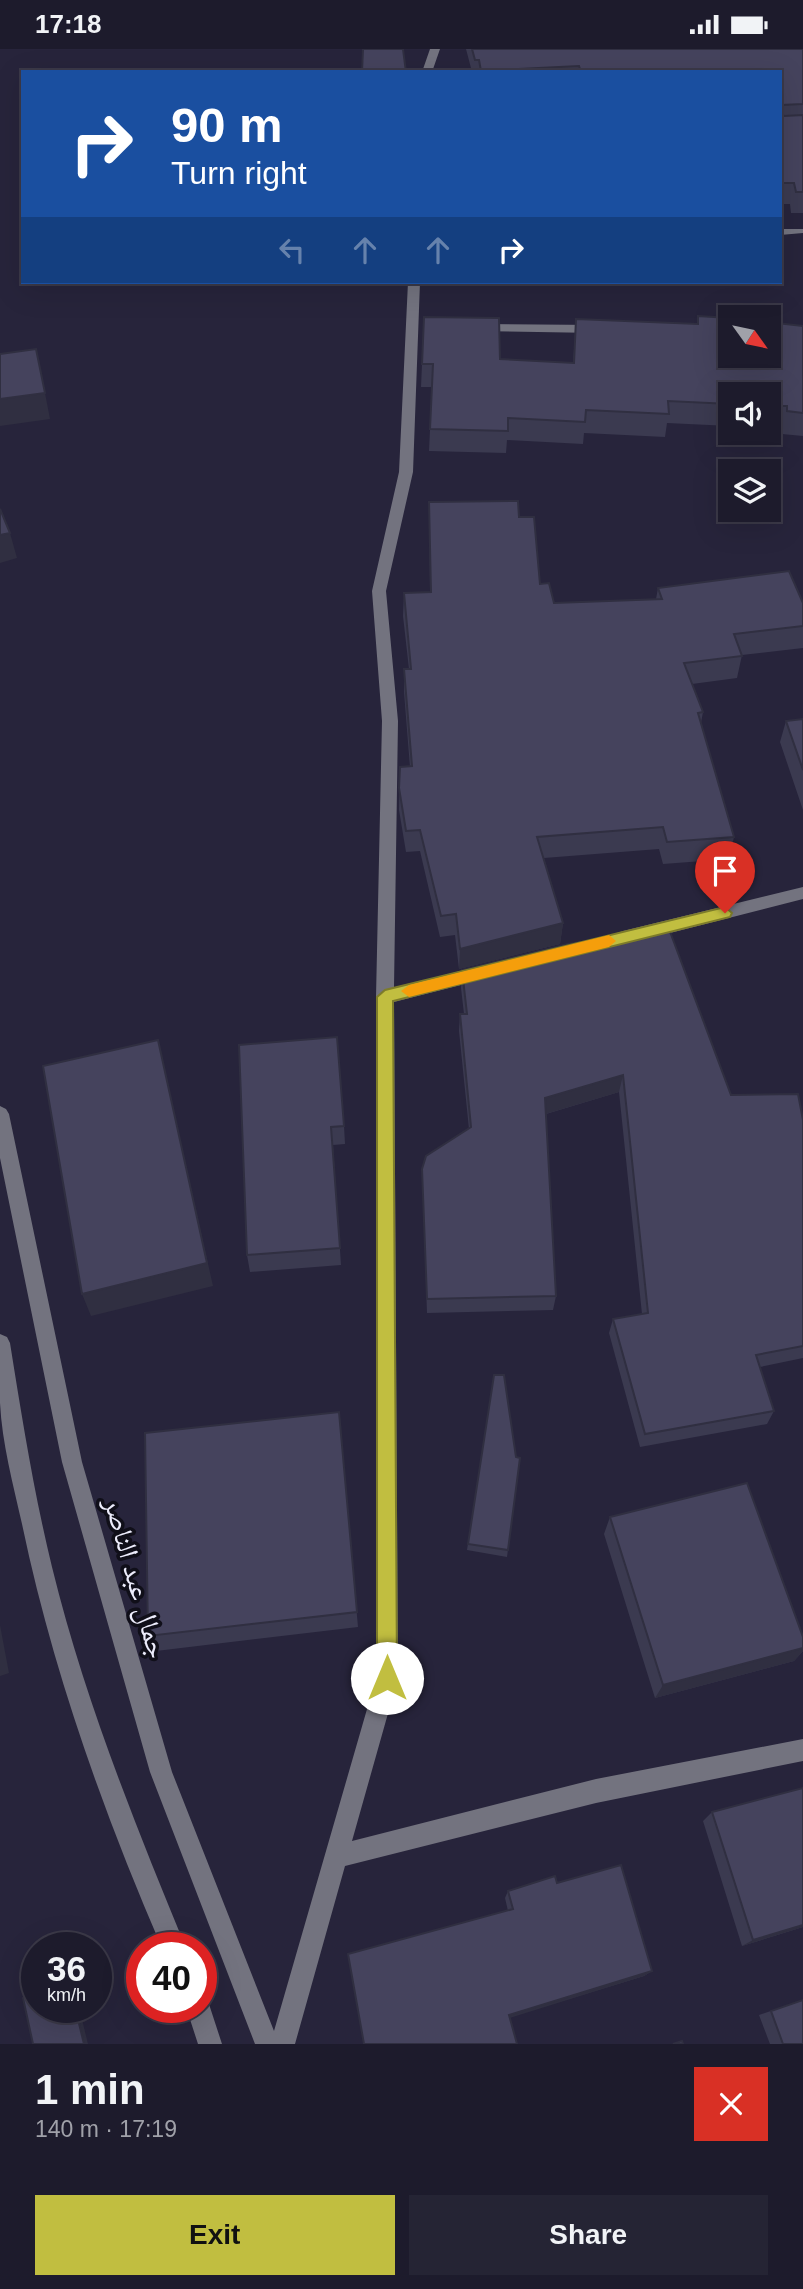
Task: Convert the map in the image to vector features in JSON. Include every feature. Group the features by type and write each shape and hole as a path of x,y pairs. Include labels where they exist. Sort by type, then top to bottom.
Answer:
{"street":[{"path":"428,70 435,49"},
{"path":"782,232 799,231"},
{"path":"283,2044 387,1678 385,997 390,720 379,591 407,472 419,327 414,284"},
{"path":"467,328 606,330"},
{"path":"601,943 803,893"},
{"path":"385,997 506,967"},
{"name":"جمال عبد الناصر","path":"0,1114 72,1462 161,1773 267,2044"},
{"path":"0,1343 21,1472 45,1581 75,1685 131,1842 168,1932"},
{"path":"338,1856 596,1791 803,1750"},
{"path":"204,2023 211,2044"}],"building":[{"path":"363,49 403,49 406,70 362,70"},
{"path":"472,49 803,49 803,104 782,105 782,70 580,70 579,66 481,70 479,60 475,60"},
{"path":"782,114 803,115 803,192 796,192 794,183 782,183"},
{"path":"698,316 718,317 718,368 781,368 781,323 803,326 803,413 787,411 787,406 781,406 781,382 718,382 718,403 668,401 669,414 586,410 585,422 508,418 508,431 430,429 433,364 422,364 424,317 499,318 500,359 574,363 576,319 698,324"},
{"path":"36,349 45,393 0,399 0,354"},
{"path":"518,501 519,517 534,517 540,584 549,583 554,603 662,599 658,588 789,571 803,603 803,626 734,634 742,656 684,663 703,712 698,713 734,837 667,842 663,827 537,837 563,923 460,949 456,914 441,916 420,830 406,831 399,788 400,767 412,766 404,669 411,669 404,593 431,592 429,502"},
{"path":"0,509 10,533 0,535"},
{"path":"803,719 803,770 786,721"},
{"path":"669,929 731,1095 798,1094 803,1120 803,1346 756,1355 774,1411 645,1434 613,1319 648,1313 623,1075 545,1098 556,1296 427,1299 422,1169 426,1156 471,1127 460,1014 467,1014 462,970 568,944"},
{"path":"337,1037 344,1126 331,1127 340,1248 247,1255 239,1045"},
{"path":"158,1040 207,1263 82,1294 43,1066"},
{"path":"494,1375 504,1375 516,1457 520,1458 508,1550 468,1544"},
{"path":"339,1412 357,1612 148,1636 145,1433"},
{"path":"747,1483 803,1637 803,1648 663,1685 610,1517"},
{"path":"803,1788 803,1925 753,1940 712,1812"},
{"path":"621,1865 652,1971 509,2015 517,2044 364,2044 348,1954 513,1909 508,1891 555,1876 557,1883"},
{"path":"803,2000 803,2044 783,2044 771,2011"},
{"path":"28,2023 79,2023 84,2044 33,2044"}],"slow traffic":[{"path":"409,991 609,941"}],"route":[{"path":"387,1678 385,997 725,913"}]}
